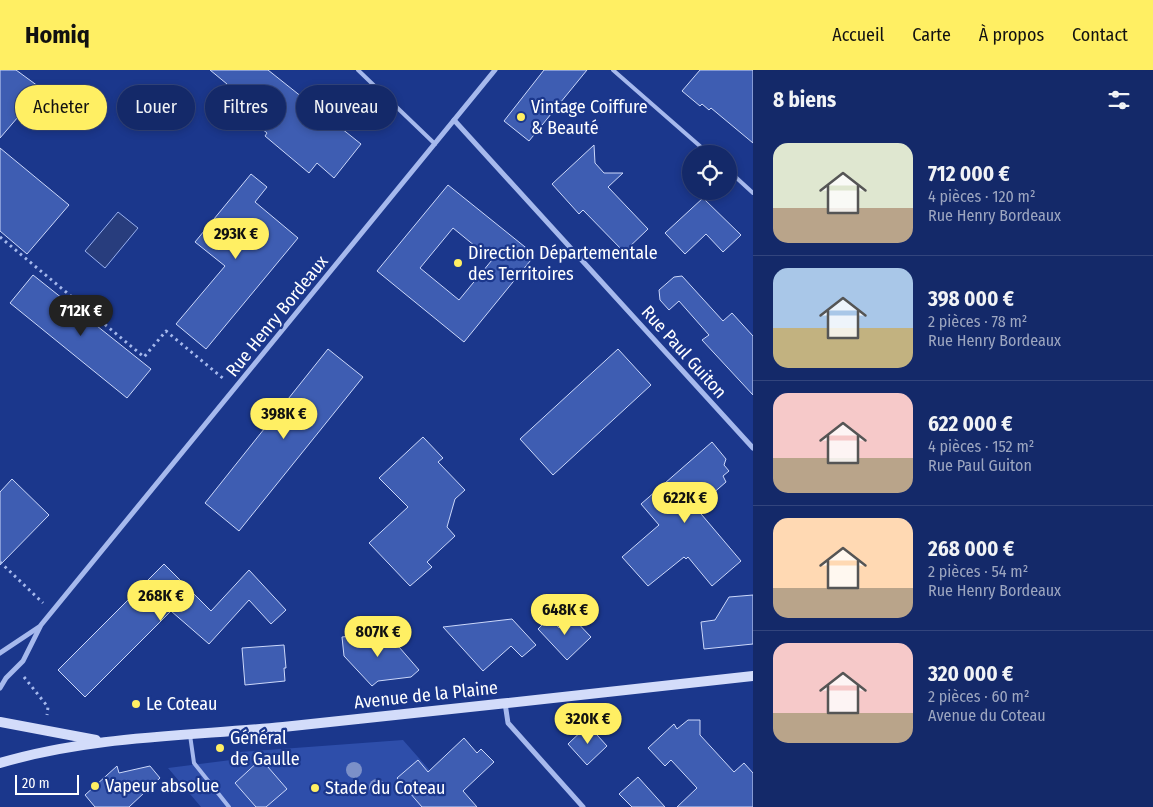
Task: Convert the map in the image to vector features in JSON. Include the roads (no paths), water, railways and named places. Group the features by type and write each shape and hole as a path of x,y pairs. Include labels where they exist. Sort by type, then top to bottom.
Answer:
{"main road":[{"name":"Avenue de la Plaine","path":"0,763 34,753 102,741 190,735 753,676"},
{"name":"Avenue de la Plaine","path":"0,722 102,741"}],"street":[{"name":"Rue Henry Bordeaux","path":"0,688 22,661 42,625 52,612 495,70"},
{"name":"Rue Paul Guiton","path":"454,120 753,448"},
{"name":"Rue Henry Bordeaux","path":"0,653 42,625"},
{"path":"504,702 508,723 583,807"}],"lane":[{"path":"358,70 434,144"},
{"path":"613,70 698,145"},
{"path":"737,178 753,193"},
{"path":"190,735 194,763 229,807"}],"place":[{"name":"Vintage Coiffure & Beauté","path":"521,117"},
{"name":"Direction Départementale des Territoires","path":"458,263"},
{"name":"Le Coteau","path":"136,704"},
{"name":"Général de Gaulle","path":"220,748"},
{"name":"Vapeur absolue","path":"95,786"},
{"name":"Stade du Coteau","path":"315,788"}]}
